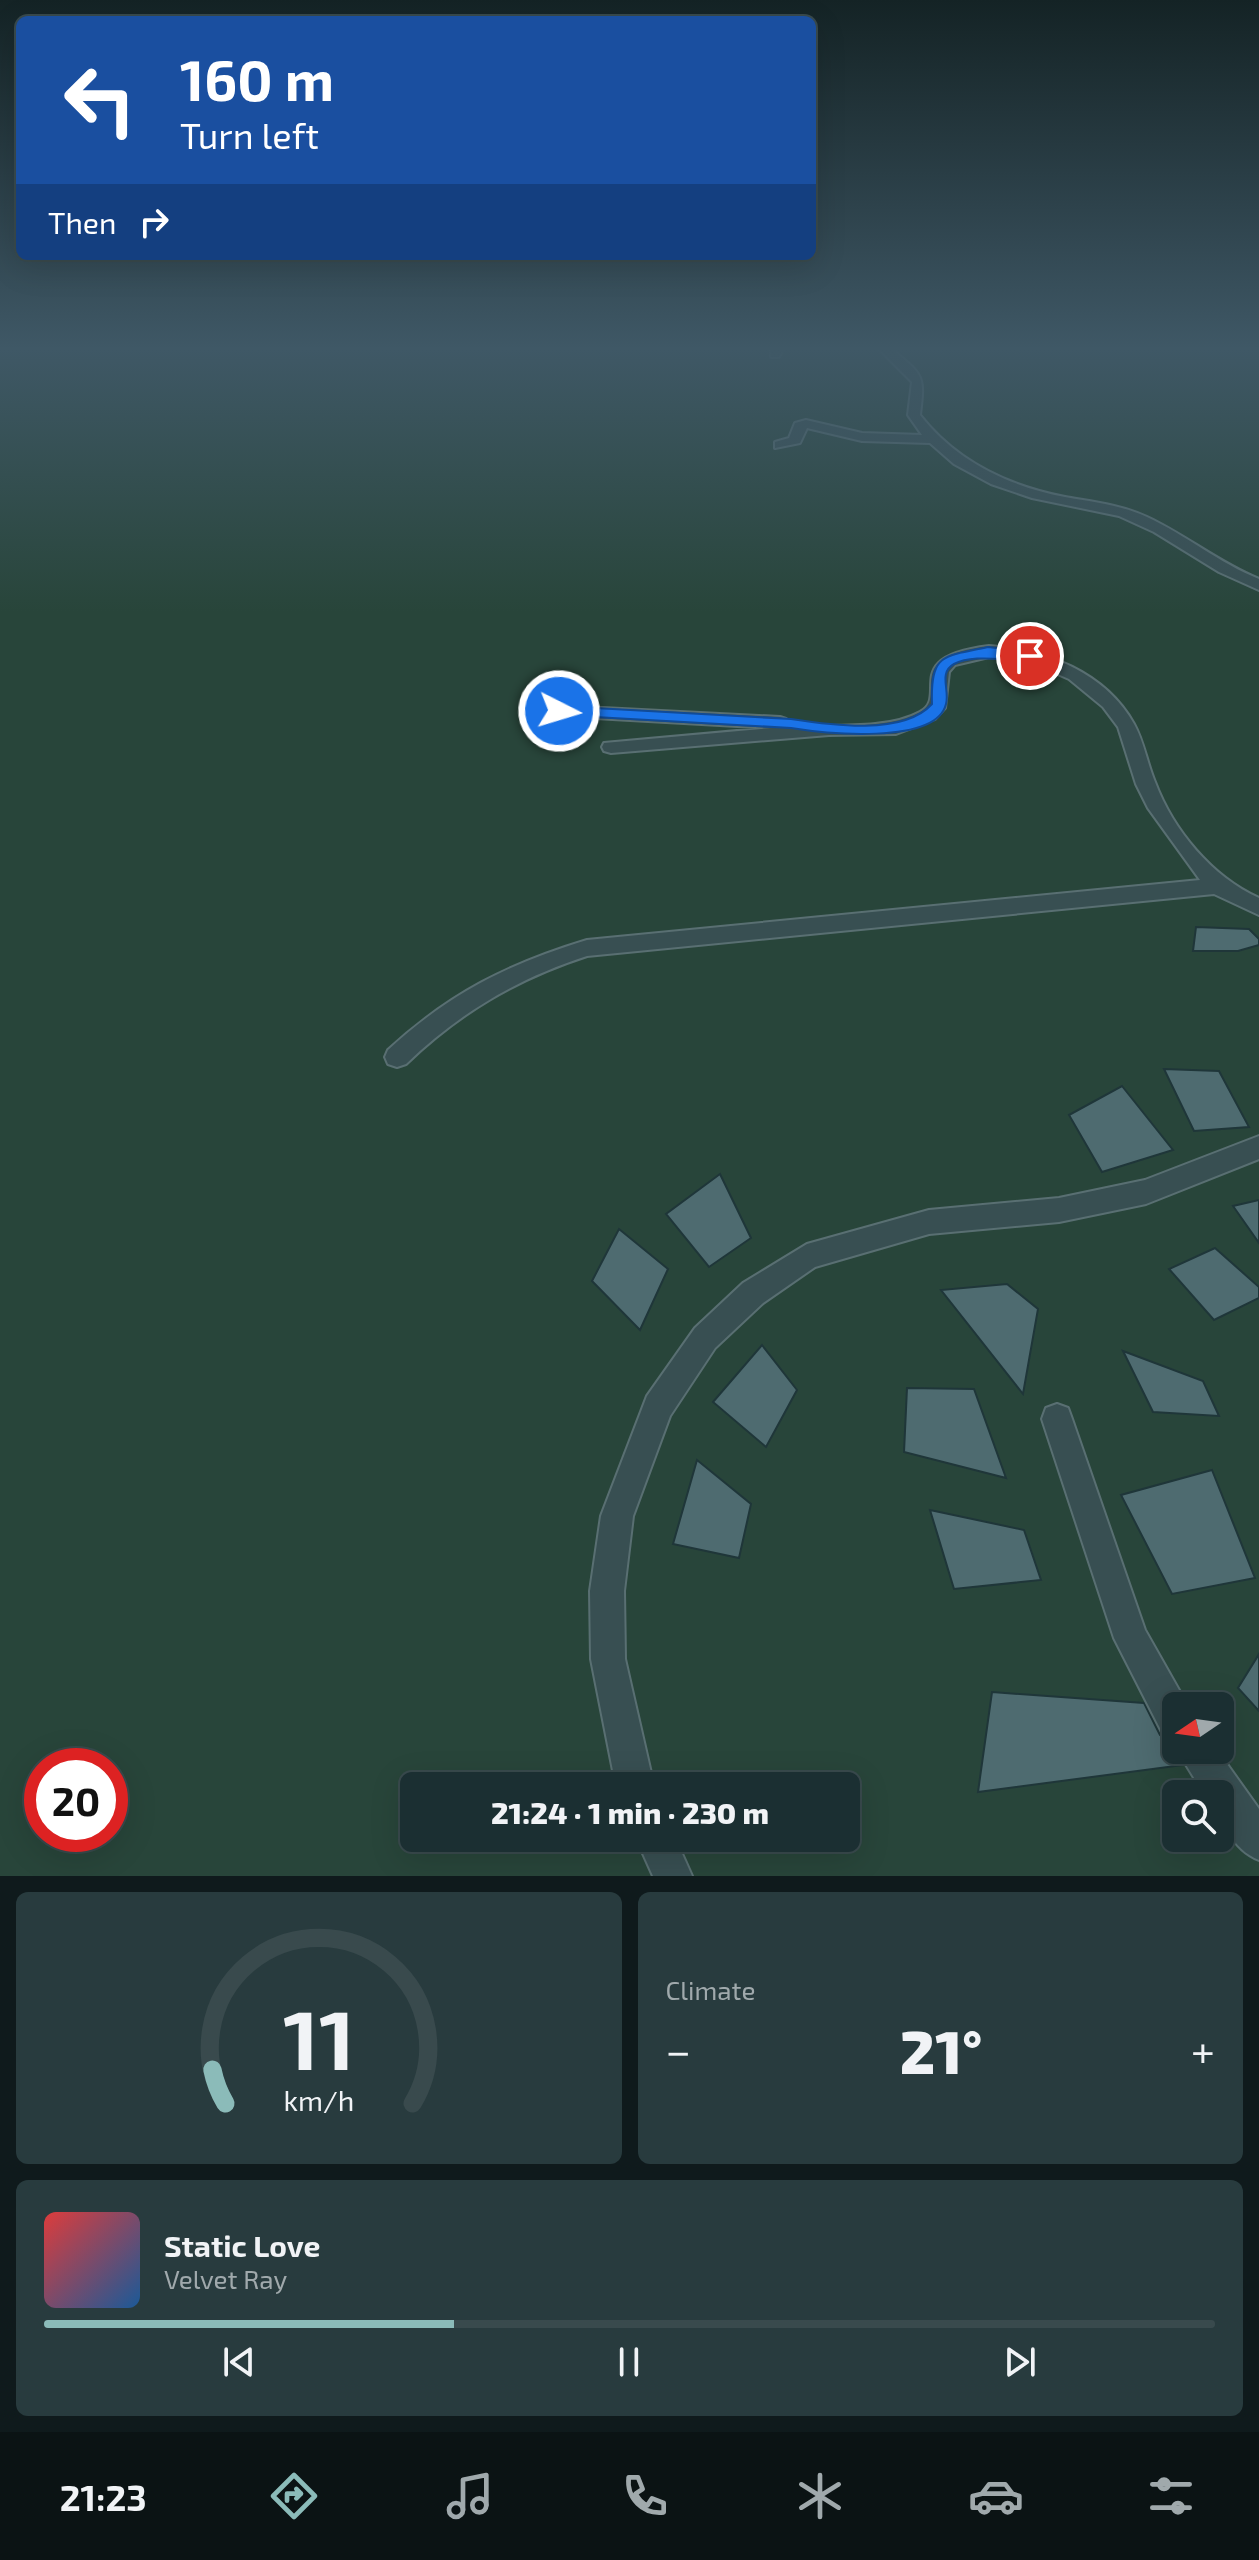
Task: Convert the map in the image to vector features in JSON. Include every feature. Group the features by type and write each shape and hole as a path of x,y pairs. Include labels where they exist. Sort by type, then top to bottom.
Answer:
{"street":[{"path":"780,445 795,440 796,437"},
{"path":"860,437 934,439"},
{"path":"932,437 956,462 973,472 1059,500 1098,505 1124,513 1168,533 1225,570 1259,585"},
{"path":"611,747 829,729 896,728 929,715 939,704 938,678 941,668 950,660 966,654 1005,652 1030,656 1057,667 1094,689 1124,721 1148,788 1167,820 1217,886 1259,907"},
{"path":"538,689 544,702 559,711 791,723 829,729"},
{"path":"397,1057 447,1011 487,985 533,964 587,948 1217,886"},
{"path":"632,1772 608,1659 607,1591 617,1516 658,1407 705,1338 753,1293 807,1257 929,1222 1059,1210 1146,1192 1259,1147"},
{"path":"1057,1419 1131,1638 1162,1695"},
{"path":"1205,1764 1259,1841"},
{"path":"662,1852 673,1876"}],"green space":[{"path":"0,437 1259,437 1259,1876 0,1876"}],"building":[{"path":"1196,927 1249,929 1259,939 1259,945 1238,951 1193,951"},
{"path":"1164,1069 1219,1071 1249,1127 1194,1131"},
{"path":"1122,1086 1173,1150 1102,1172 1069,1115"},
{"path":"720,1174 751,1238 709,1267 666,1214"},
{"path":"1259,1200 1259,1243 1233,1206"},
{"path":"619,1229 668,1269 640,1330 592,1281"},
{"path":"1215,1248 1259,1287 1259,1298 1214,1320 1169,1269"},
{"path":"1007,1284 1038,1309 1023,1394 941,1290"},
{"path":"762,1345 797,1390 766,1447 713,1402"},
{"path":"1123,1351 1203,1381 1219,1416 1153,1412"},
{"path":"907,1388 974,1389 1006,1478 904,1452"},
{"path":"697,1460 751,1504 739,1558 673,1544"},
{"path":"1212,1470 1255,1578 1172,1594 1121,1495"},
{"path":"930,1510 1024,1530 1041,1580 954,1589"},
{"path":"1259,1654 1259,1711 1238,1688"},
{"path":"992,1692 1144,1703 1162,1736 1162,1764 1183,1765 978,1792"}],"route":[{"path":"559,711 791,723 829,729 896,728 929,715 939,704 938,678 941,668 950,660 966,654 988,652 1030,656"}]}
